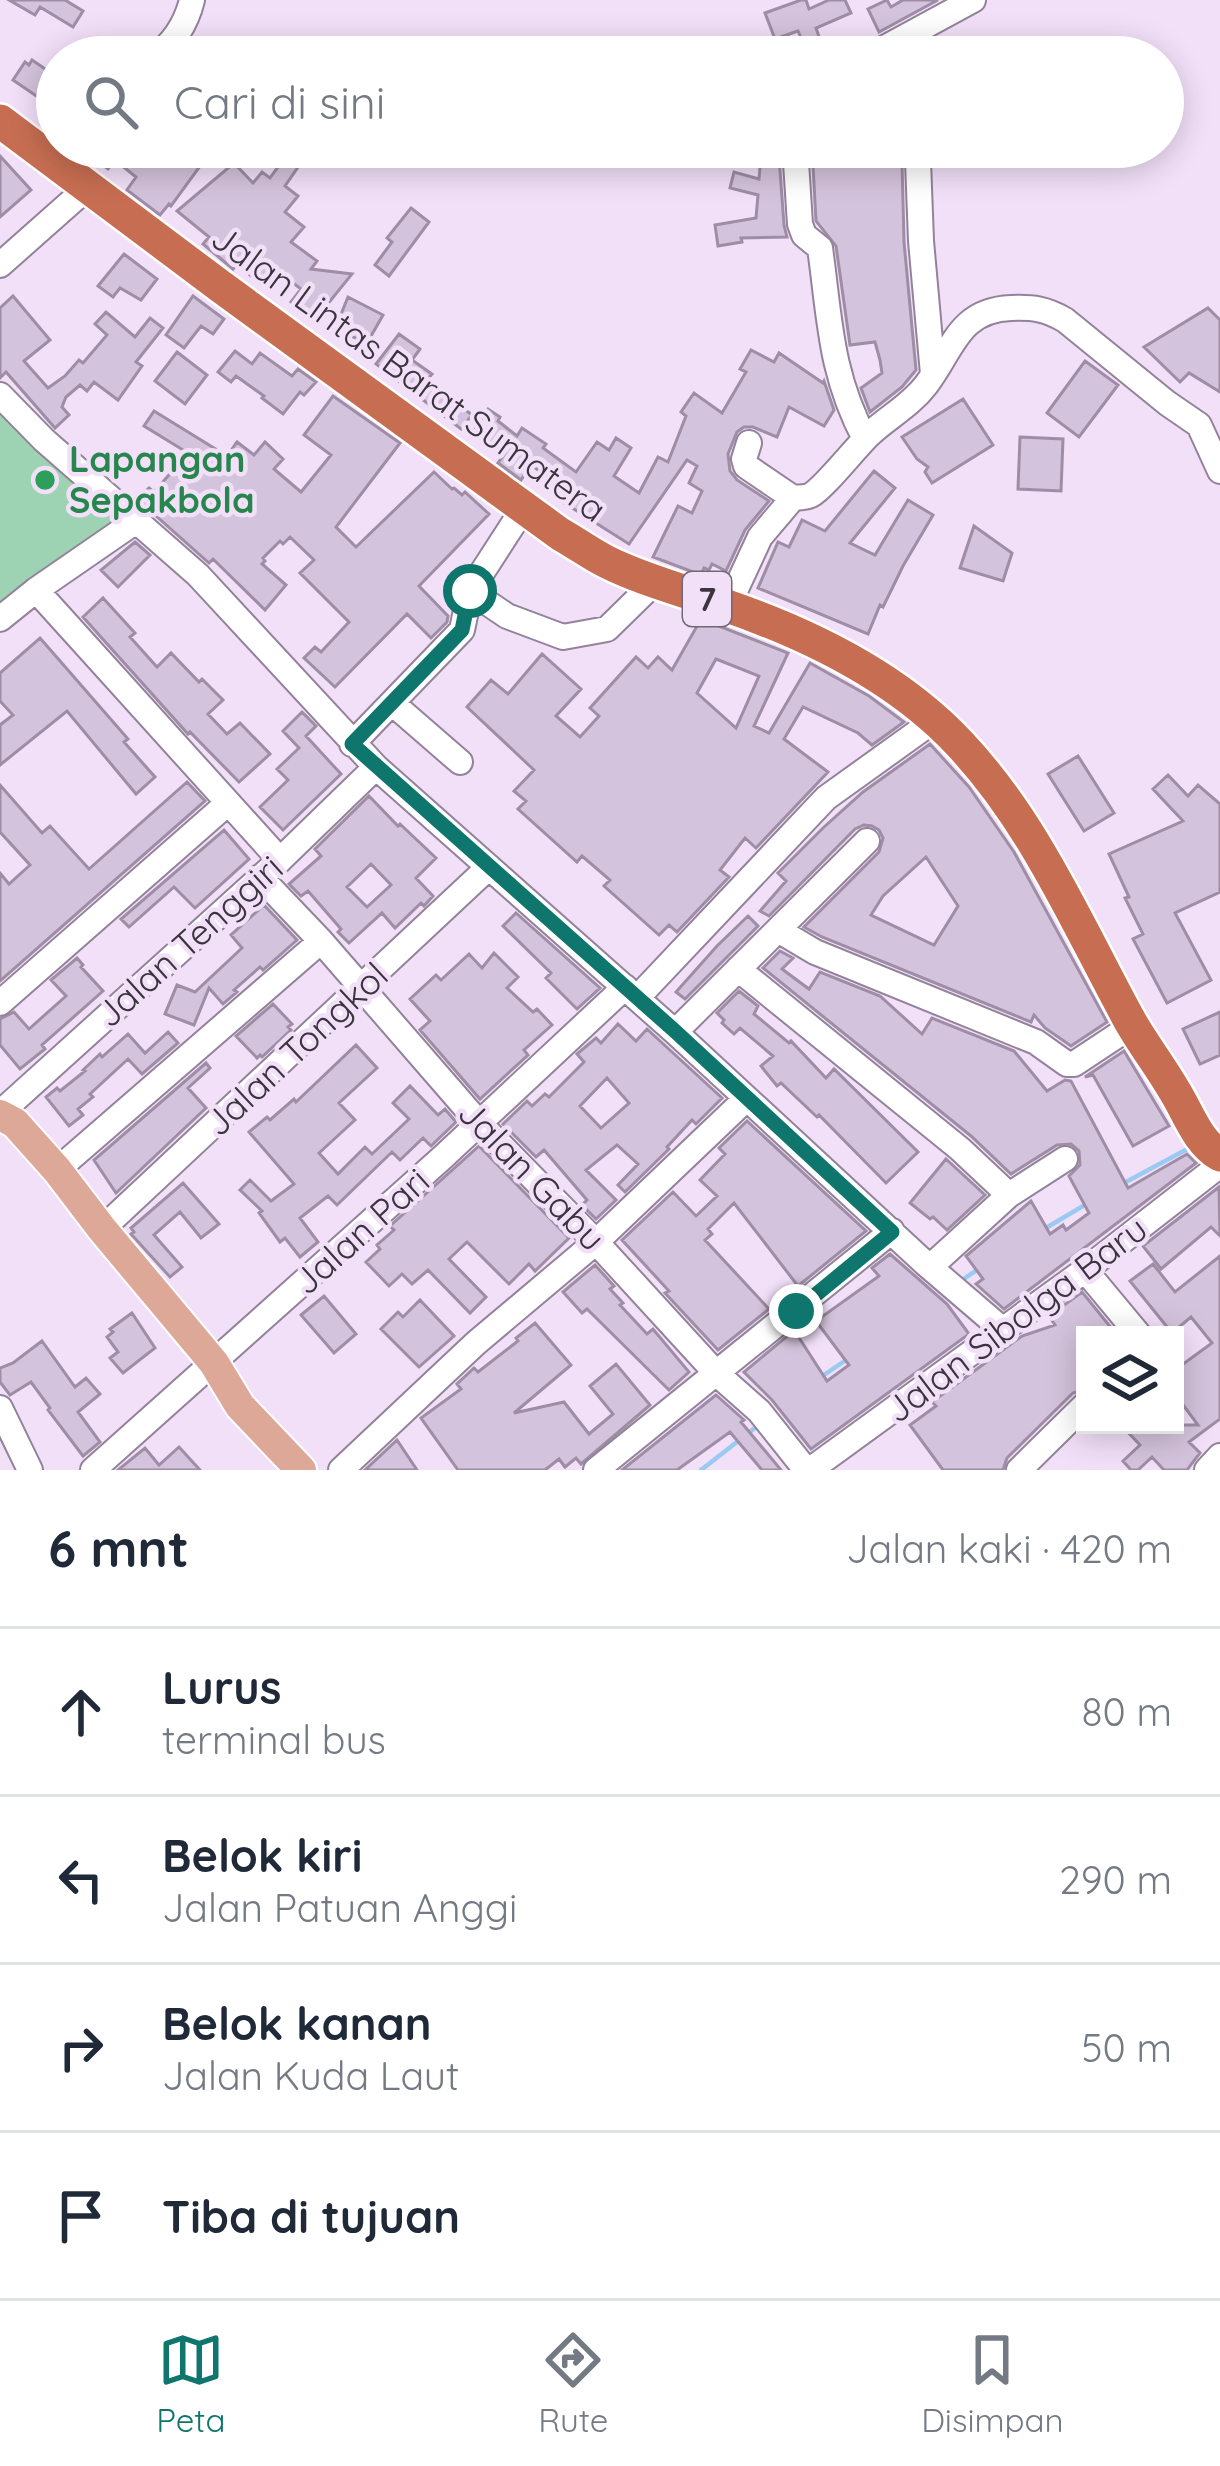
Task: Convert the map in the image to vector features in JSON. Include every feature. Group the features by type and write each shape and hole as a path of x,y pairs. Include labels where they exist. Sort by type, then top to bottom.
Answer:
{"highway":[{"name":"7","path":"0,121 36,139"},
{"name":"7","path":"70,168 88,187"},
{"name":"Jalan Lintas Barat Sumatera","path":"88,187 560,534 606,562 819,644 885,681 936,719 1004,797 1062,892 1133,1025 1211,1150"}],"main road":[{"path":"0,1114 57,1170 214,1363 241,1406 301,1470"}],"street":[{"path":"176,36 192,0"},
{"path":"907,36 973,0"},
{"path":"796,168 800,224 804,235 820,248 837,368 865,440"},
{"path":"918,168 933,374"},
{"path":"0,265 88,187"},
{"path":"749,443 746,466 793,498 811,496 905,407 970,322 1000,308 1032,307 1064,320 1199,425 1220,470"},
{"path":"0,394 44,440 198,575 376,767 1003,1330"},
{"path":"728,606 760,537 793,498"},
{"path":"352,744 462,630 470,591 525,506"},
{"path":"0,619 136,521"},
{"path":"470,591 507,616 562,637 607,629 655,582"},
{"path":"36,590 280,860"},
{"path":"392,703 460,762"},
{"name":"Jalan Pari","path":"92,1470 631,992 826,798 936,719"},
{"name":"Jalan Tenggiri","path":"0,1114 376,767"},
{"path":"0,1003 228,803"},
{"path":"676,1032 867,841"},
{"name":"Jalan Tongkol","path":"102,1229 488,867"},
{"name":"Jalan Gabu","path":"260,878 479,1123 716,1373 760,1411 808,1470"},
{"path":"778,930 815,952 1036,1042 1067,1064 1133,1025"},
{"path":"57,1170 321,941"},
{"path":"738,969 944,1135 1009,1196"},
{"path":"341,1470 476,1343 596,1242 746,1099"},
{"name":"Jalan Sibolga Baru","path":"808,1470 1084,1270 1211,1150"},
{"path":"945,1280 1009,1196 1065,1159"},
{"path":"596,1470 892,1232"},
{"path":"1084,1270 1131,1326"},
{"path":"0,1408 30,1470"},
{"path":"1018,1470 1076,1414"},
{"path":"1207,1470 1220,1456"}],"green space":[{"name":"Lapangan Sepakbola","path":"0,395 136,521 0,619"}],"building":[{"path":"9,0 65,0 83,11 73,27 40,7 35,15"},
{"path":"801,0 806,0 809,9 829,0 845,0 851,13 816,28 819,36 800,36 798,31 774,36 765,13"},
{"path":"887,0 891,7 903,0 938,0 879,32 868,9"},
{"path":"32,60 36,63 36,96 13,80 25,62 29,65"},
{"path":"0,156 31,190 0,217"},
{"path":"125,168 199,168 160,215 127,190 136,177"},
{"path":"228,168 239,168 253,183 262,172 270,178 277,168 297,168 285,186 298,196 285,212 304,227 291,242 317,261 311,269 352,274 314,321 291,302 301,289 275,269 262,285 237,264 233,269 203,244 209,237 177,211"},
{"path":"760,168 780,168 787,237 741,238 742,242 718,246 715,225 756,218 758,195 730,188 734,172 759,179"},
{"path":"813,168 902,168 916,370 870,412 861,388 882,373 875,342 850,345 836,246 816,221"},
{"path":"411,208 429,222 389,276 375,265 392,242 387,238"},
{"path":"124,254 157,279 141,300 120,288 113,297 98,286"},
{"path":"13,296 50,340 24,361 48,388 79,360 83,363 107,335 95,324 106,312 135,337 150,318 163,328 136,362 142,366 118,400 94,382 87,391 80,385 66,397 62,407 69,415 55,428 6,372 0,378 0,308"},
{"path":"193,296 224,319 213,334 201,326 184,348 166,335"},
{"path":"348,297 383,315 367,343 335,329"},
{"path":"1208,308 1220,320 1220,392 1189,373 1180,382 1144,347"},
{"path":"399,334 420,349 412,360 432,374 427,380 472,415 461,429 376,364"},
{"path":"751,350 774,362 779,353 824,381 834,410 824,426 789,407 777,437 753,427 737,432 728,454 730,471 769,501 745,530 726,571 712,564 701,575 653,557 678,506 692,513 702,491 689,483 697,466 687,460 629,544 558,499 565,489 531,465 521,480 498,463 505,453 474,430 488,409 517,436 522,428 546,444 543,448 576,472 597,442 609,450 616,438 631,448 614,476 639,493 658,457 668,462 686,416 681,412 694,393 722,413 746,372 740,369"},
{"path":"235,351 252,364 260,353 292,376 298,369 316,382 304,395 300,392 283,414 236,376 231,382 218,372"},
{"path":"177,352 207,375 185,404 155,381"},
{"path":"1085,361 1118,385 1079,437 1047,413"},
{"path":"333,396 400,443 336,527 356,547 434,472 489,514 419,586 448,616 447,622 431,638 407,614 335,687 304,658 315,647 321,652 349,622 300,573 314,560 290,537 263,558 262,564 286,585 265,610 213,559 209,563 137,499 149,488 154,492 188,453 144,426 154,411 227,456 237,442 254,455 265,442 283,459 274,469 301,492 331,455 304,435"},
{"path":"963,399 993,445 932,483 925,472 928,467 902,437"},
{"path":"1020,437 1063,439 1061,491 1018,489"},
{"path":"874,471 895,488 850,543 875,555 908,500 933,515 868,634 758,588 778,542 789,547 802,520 825,531"},
{"path":"974,526 1012,553 1003,581 960,568"},
{"path":"135,542 150,555 118,587 101,570"},
{"path":"103,598 135,633 130,637 157,667 171,653 223,700 208,714 227,734 240,723 270,754 239,782 188,734 83,617"},
{"path":"701,619 788,653 754,726 769,733 810,663 904,722 872,745 858,733 803,707 784,739 828,772 756,848 745,838 720,870 729,877 677,932 669,925 659,935 604,886 610,880 582,856 577,862 518,809 526,801 514,791 534,770 467,707 491,680 508,694 542,654 581,689 556,716 580,737 599,716 590,708 636,657 648,668 658,657 672,670","holes":["716,659 759,676 736,728 697,693"]},
{"path":"40,638 155,777 136,794 67,711 0,765 0,725 13,715 0,701 0,673"},
{"path":"302,712 316,726 306,736 341,774 283,830 260,807 288,780 277,769 299,748 283,731"},
{"path":"930,744 969,787 1014,852 1107,1022 1071,1046 1034,1015 1031,1022 804,927 879,852 883,838 872,826 855,829 769,916 760,911 786,881 778,873 863,792","holes":["926,857 958,906 934,945 871,915 883,896"]},
{"path":"1078,756 1114,813 1084,831 1048,774"},
{"path":"1168,775 1188,796 1198,785 1220,804 1220,892 1175,913 1211,980 1167,1003 1133,939 1143,934 1109,854 1183,821 1153,789"},
{"path":"187,782 205,801 0,981 0,873 9,884 30,865 0,832 0,785 42,833 50,826 89,869"},
{"path":"369,796 436,858 416,878 433,896 395,928 382,913 349,943 308,891 301,896 289,884 321,856 315,849","holes":["371,864 391,885 367,907 347,887"]},
{"path":"224,830 249,859 195,908 174,887 129,927 121,919"},
{"path":"264,905 297,940 263,970 260,967 223,1004 209,988 194,1025 165,1014 177,985 195,992 242,948 231,935"},
{"path":"516,913 600,988 577,1009 546,978 551,973 503,926"},
{"path":"748,916 758,926 685,999 676,992 717,946"},
{"path":"780,951 793,958 782,969 809,989 820,972 880,996 922,1034 932,1018 1014,1051 1047,1091 1071,1081 1128,1188 1187,1154 1196,1163 1004,1309 976,1284 983,1279 966,1256 1031,1201 1050,1234 1063,1225 1066,1230 1089,1213 1069,1176 1080,1165 1079,1151 1071,1144 1057,1145 1011,1174 971,1136 763,968"},
{"path":"494,953 518,977 507,988 552,1025 524,1050 528,1055 480,1099 420,1030 430,1021 410,999 436,975 441,980 469,954 482,968"},
{"path":"77,958 103,991 20,1069 0,1045 0,1019 14,1012 29,1029 66,996 51,980"},
{"path":"739,991 758,1006 754,1014 791,1041 826,1078 834,1069 918,1152 886,1183 819,1115 781,1083 777,1086 761,1066 773,1056 740,1028 734,1034 722,1023 717,1013"},
{"path":"273,1004 292,1024 291,1030 257,1058 236,1036"},
{"path":"1220,1012 1220,1055 1200,1064 1183,1029"},
{"path":"618,1024 636,1041 647,1029 722,1098 696,1124 692,1120 625,1192 618,1185 638,1164 617,1145 586,1170 616,1200 596,1219 582,1205 587,1200 544,1150 536,1157 503,1124 527,1101 532,1106 545,1094 549,1097 584,1062 577,1054 596,1038 601,1043","holes":["607,1078 629,1103 601,1128 580,1106"]},
{"path":"168,1032 178,1043 142,1074 128,1059 90,1094 93,1097 78,1109 83,1115 69,1126 46,1097 57,1088 60,1091 128,1034 145,1053"},
{"path":"356,1045 377,1068 339,1103 355,1120 319,1153 338,1174 365,1147 372,1154 409,1119 393,1103 410,1086 438,1115 445,1109 456,1122 431,1146 423,1138 400,1160 392,1152 337,1205 328,1196 300,1218 318,1242 300,1257 285,1238 280,1242 262,1211 240,1190 250,1180 271,1201 294,1184 249,1132 294,1099 296,1102"},
{"path":"1124,1051 1169,1126 1133,1146 1093,1075 1085,1077"},
{"path":"206,1063 210,1068 188,1088 206,1108 116,1193 94,1160"},
{"path":"747,1121 866,1231 798,1286 734,1203 708,1229 712,1234 705,1240 769,1309 718,1350 622,1240 673,1192 696,1216 717,1196 700,1180 725,1154 719,1148"},
{"path":"479,1146 569,1238 535,1271 529,1264 509,1284 467,1242 449,1259 486,1297 470,1313 428,1270 412,1284 402,1274 389,1286 366,1262 394,1230 390,1226"},
{"path":"946,1159 985,1195 947,1230 910,1203"},
{"path":"183,1183 219,1224 201,1238 180,1212 154,1235 182,1267 170,1277 131,1234 131,1228"},
{"path":"1219,1187 1220,1236 1211,1227 1161,1269 1143,1246"},
{"path":"890,1254 947,1304 969,1334 811,1449 744,1372 791,1333 796,1333 827,1381 849,1365 816,1321 879,1276 872,1268"},
{"path":"1220,1256 1220,1419 1189,1442 1200,1453 1187,1470 1164,1470 1152,1457 1138,1470 1131,1470 1123,1461 1140,1445 1130,1434 1184,1434 1184,1425 1198,1425 1184,1406 1184,1363 1212,1343 1191,1317 1180,1326 1166,1326 1130,1281 1153,1264 1175,1292"},
{"path":"595,1265 614,1286 610,1289 623,1303 620,1305 647,1334 653,1329 689,1372 669,1390 587,1309 582,1313 563,1292"},
{"path":"1082,1292 1110,1326 1076,1326 1076,1392 1007,1458 1003,1470 943,1470 910,1425 936,1406 932,1402 1022,1336 1055,1325 1049,1316"},
{"path":"324,1296 356,1334 334,1353 301,1315"},
{"path":"420,1300 454,1336 419,1367 381,1329"},
{"path":"132,1313 155,1348 123,1373 110,1358 118,1352 107,1337 113,1332 110,1329"},
{"path":"535,1323 571,1365 514,1413 564,1402 589,1434 613,1414 590,1386 616,1364 650,1405 581,1464 576,1458 565,1467 559,1459 545,1470 458,1470 421,1418 461,1389 457,1384 474,1368 478,1372"},
{"path":"42,1341 75,1387 86,1378 100,1394 78,1412 100,1442 83,1456 31,1382 10,1395 0,1382 0,1368"},
{"path":"716,1395 744,1420 741,1422 781,1470 762,1470 730,1432 677,1470 622,1470"},
{"path":"397,1440 417,1470 365,1470"},
{"path":"179,1447 200,1470 118,1470 145,1448 159,1465"}],"waterway":[{"path":"1124,1183 1193,1146"},
{"path":"1046,1228 1088,1203"},
{"path":"959,1282 980,1268"},
{"path":"821,1377 846,1360"},
{"path":"701,1470 760,1424"}],"place":[{"name":"Lapangan Sepakbola","path":"45,480"}],"route":[{"path":"470,591 462,630 352,744 892,1232 796,1311"}]}
